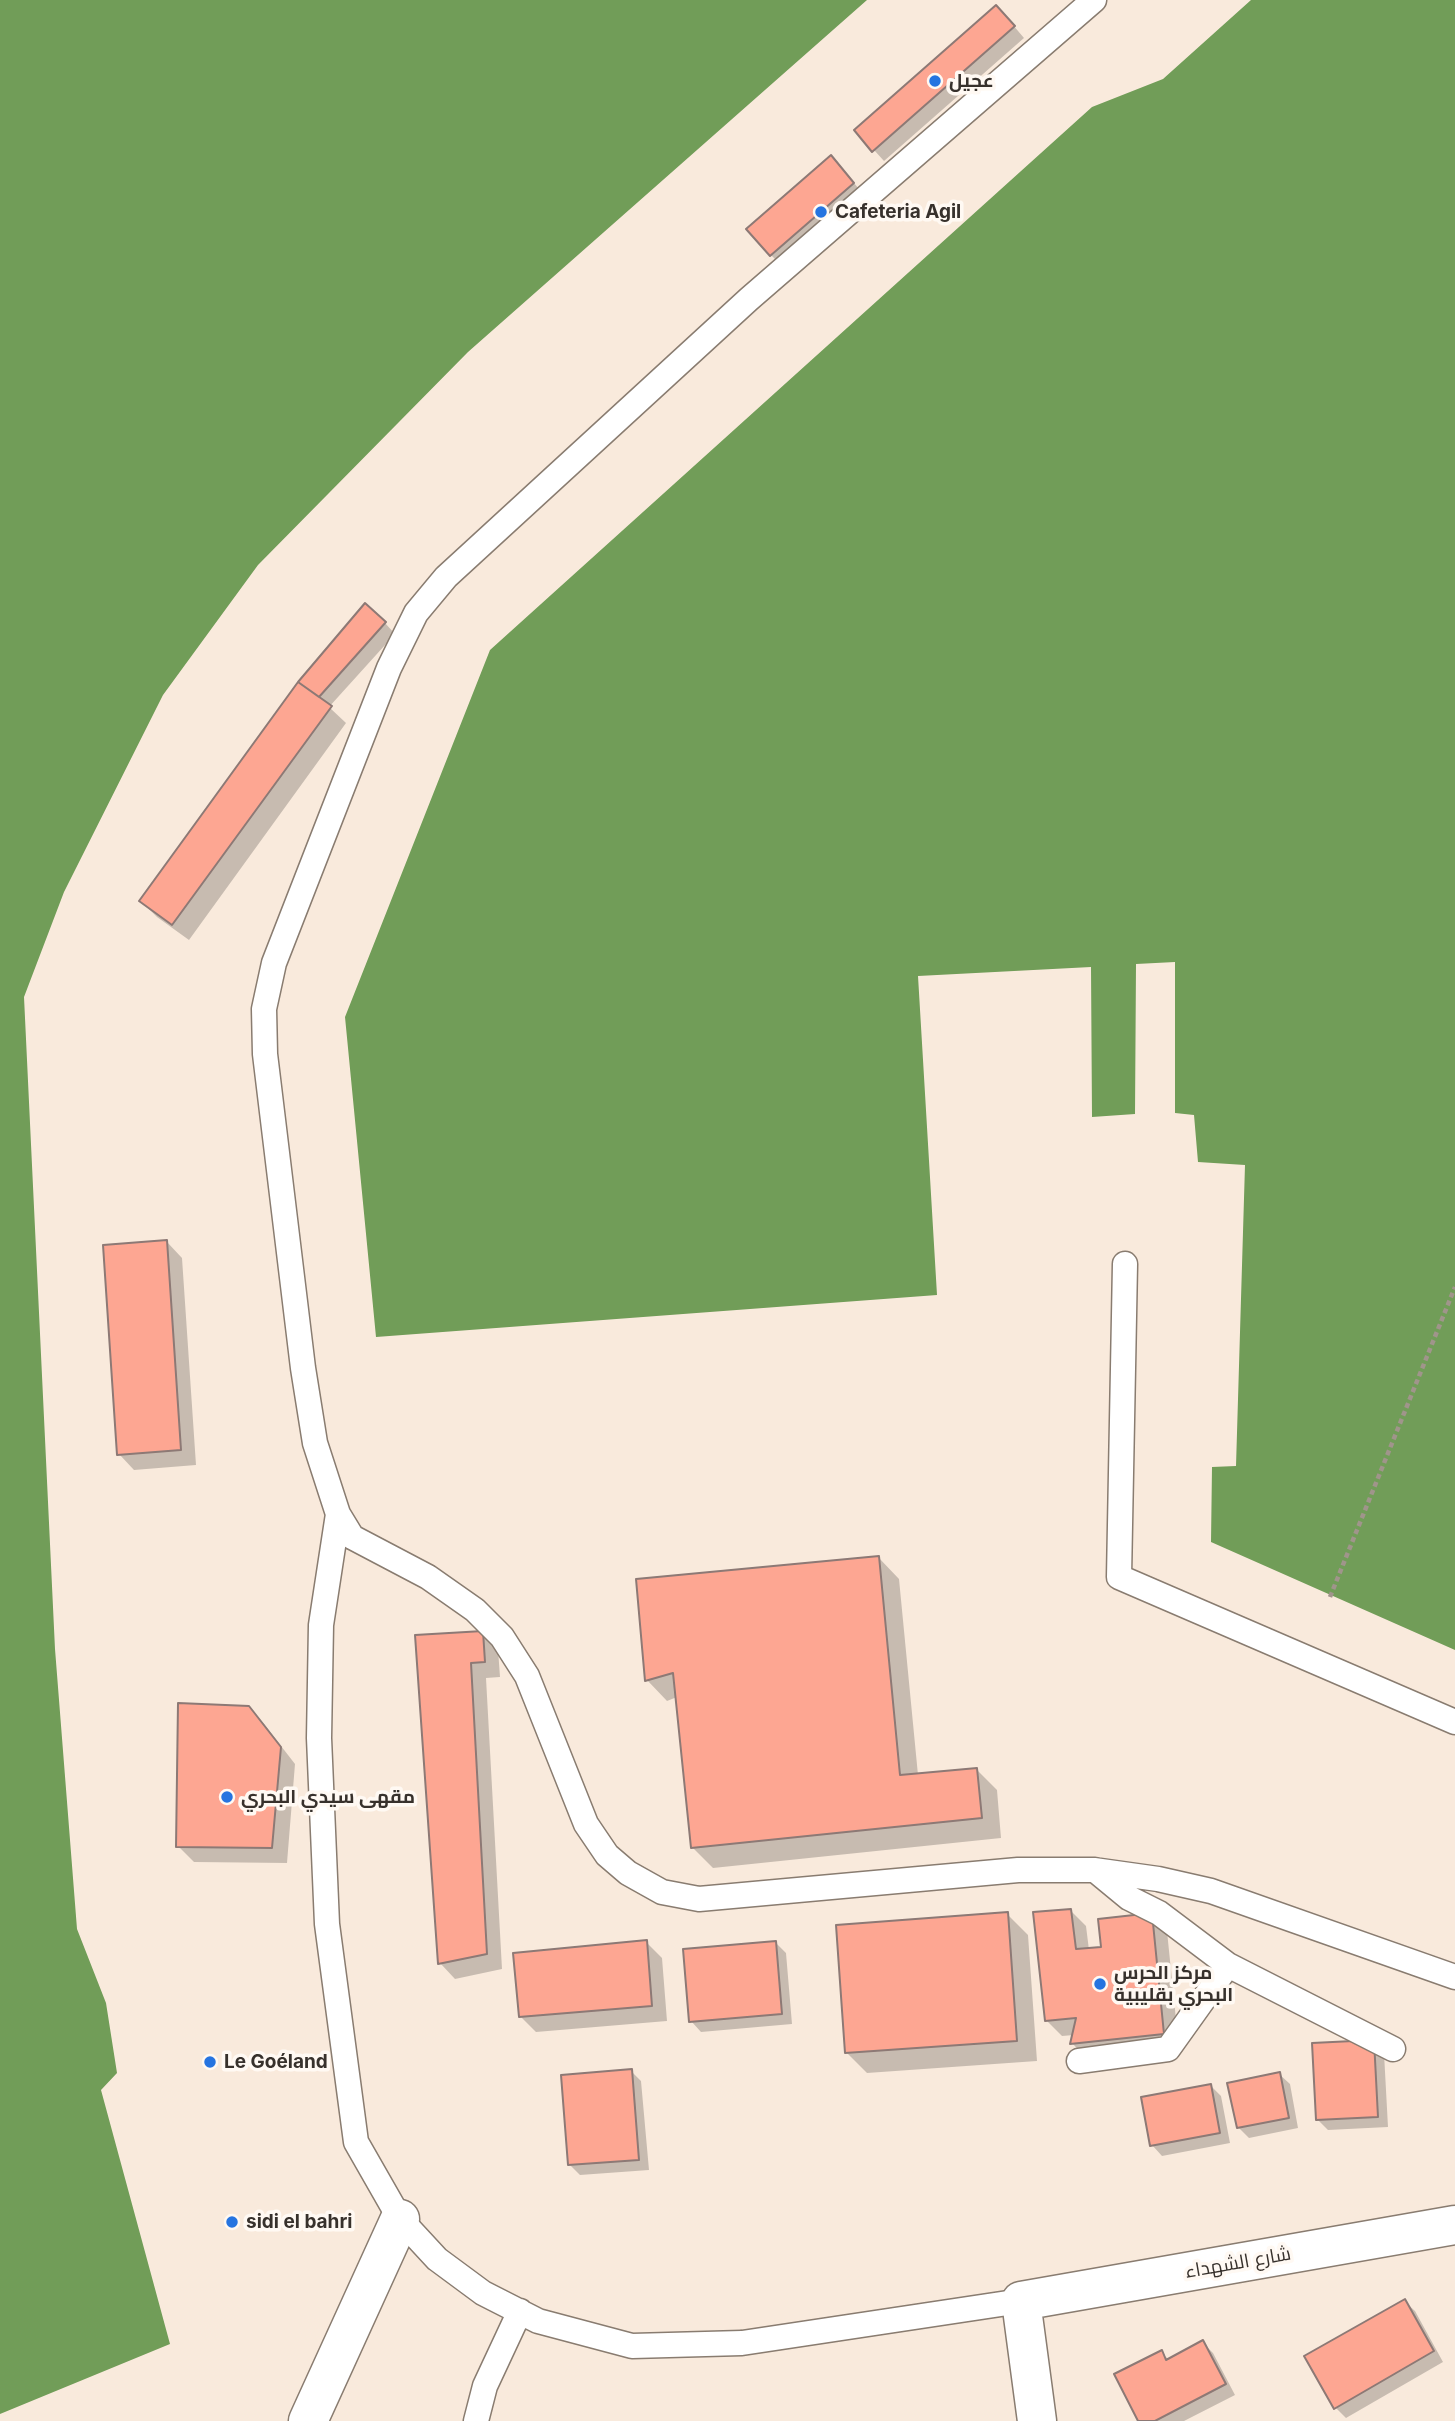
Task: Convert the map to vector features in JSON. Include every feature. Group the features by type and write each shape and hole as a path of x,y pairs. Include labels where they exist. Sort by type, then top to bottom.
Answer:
{"street":[{"path":"308,2421 400,2220"},
{"name":"شارع الشهداء","path":"1021,2301 1455,2225"},
{"path":"1021,2301 1037,2421"}],"lane":[{"path":"1094,0 739,308 446,577 416,613 389,668 274,963 264,1009 265,1054 303,1368 315,1443 338,1514 352,1538 428,1577 475,1610 502,1637 527,1676 586,1824 607,1855 628,1873 662,1892 699,1899 1018,1870 1094,1870 1158,1878 1212,1891 1455,1977"},
{"path":"1125,1264 1119,1577 1455,1722"},
{"path":"338,1514 321,1625 319,1738 327,1924 355,2142 400,2220 437,2259 483,2293 538,2321 632,2346 742,2343 1021,2301"},
{"path":"1094,1870 1129,1898 1160,1913 1228,1965 1393,2049"},
{"path":"1079,2061 1168,2049 1228,1965"},
{"path":"476,2421 485,2386 520,2311"}],"path":[{"path":"1331,1597 1455,1287"}],"shaded area":[{"path":"0,0 867,0 468,352 258,565 163,695 64,892 24,997 55,1649 77,1929 106,2003 117,2073 101,2090 170,2344 0,2414"},
{"path":"1251,0 1455,0 1455,1650 1211,1542 1212,1467 1236,1466 1245,1165 1198,1162 1194,1115 1175,1113 1175,962 1136,964 1135,1114 1092,1117 1091,967 918,976 937,1295 376,1337 345,1017 490,650 1092,107 1163,79"}],"building":[{"path":"996,5 1015,26 872,152 854,130"},
{"path":"831,155 854,183 770,256 746,229"},
{"path":"365,603 386,622 319,697 298,682"},
{"path":"298,682 332,706 172,925 139,901"},
{"path":"167,1240 181,1450 117,1455 103,1245"},
{"path":"879,1556 900,1775 977,1768 982,1818 691,1848 673,1673 645,1681 636,1579"},
{"path":"483,1631 485,1662 471,1663 487,1954 438,1964 415,1635"},
{"name":"مقهى سيدي البحري","path":"178,1703 249,1706 281,1747 272,1848 176,1847"},
{"name":"مركز الحرس البحري بقليبية","path":"1071,1909 1076,1949 1101,1947 1098,1919 1152,1913 1164,2034 1070,2044 1076,2018 1045,2021 1033,1912"},
{"path":"1008,1912 1017,2041 845,2053 836,1925"},
{"path":"647,1940 652,2006 519,2017 513,1953"},
{"path":"776,1941 782,2014 689,2022 683,1949"},
{"path":"1374,2040 1378,2117 1316,2120 1312,2043"},
{"path":"632,2069 639,2160 568,2165 561,2075"},
{"path":"1280,2072 1289,2118 1237,2128 1227,2083"},
{"path":"1211,2084 1220,2133 1150,2146 1141,2097"},
{"path":"1405,2299 1434,2351 1334,2409 1304,2356"},
{"path":"1203,2340 1226,2384 1155,2421 1138,2421 1114,2374 1162,2350 1166,2360"}],"place":[{"name":"عجيل","path":"935,81"},
{"name":"Cafeteria Agil","path":"821,212"},
{"name":"مقهى سيدي البحري","path":"227,1797"},
{"name":"مركز الحرس البحري بقليبية","path":"1100,1984"},
{"name":"Le Goéland","path":"210,2062"},
{"name":"sidi el bahri","path":"232,2222"}]}
